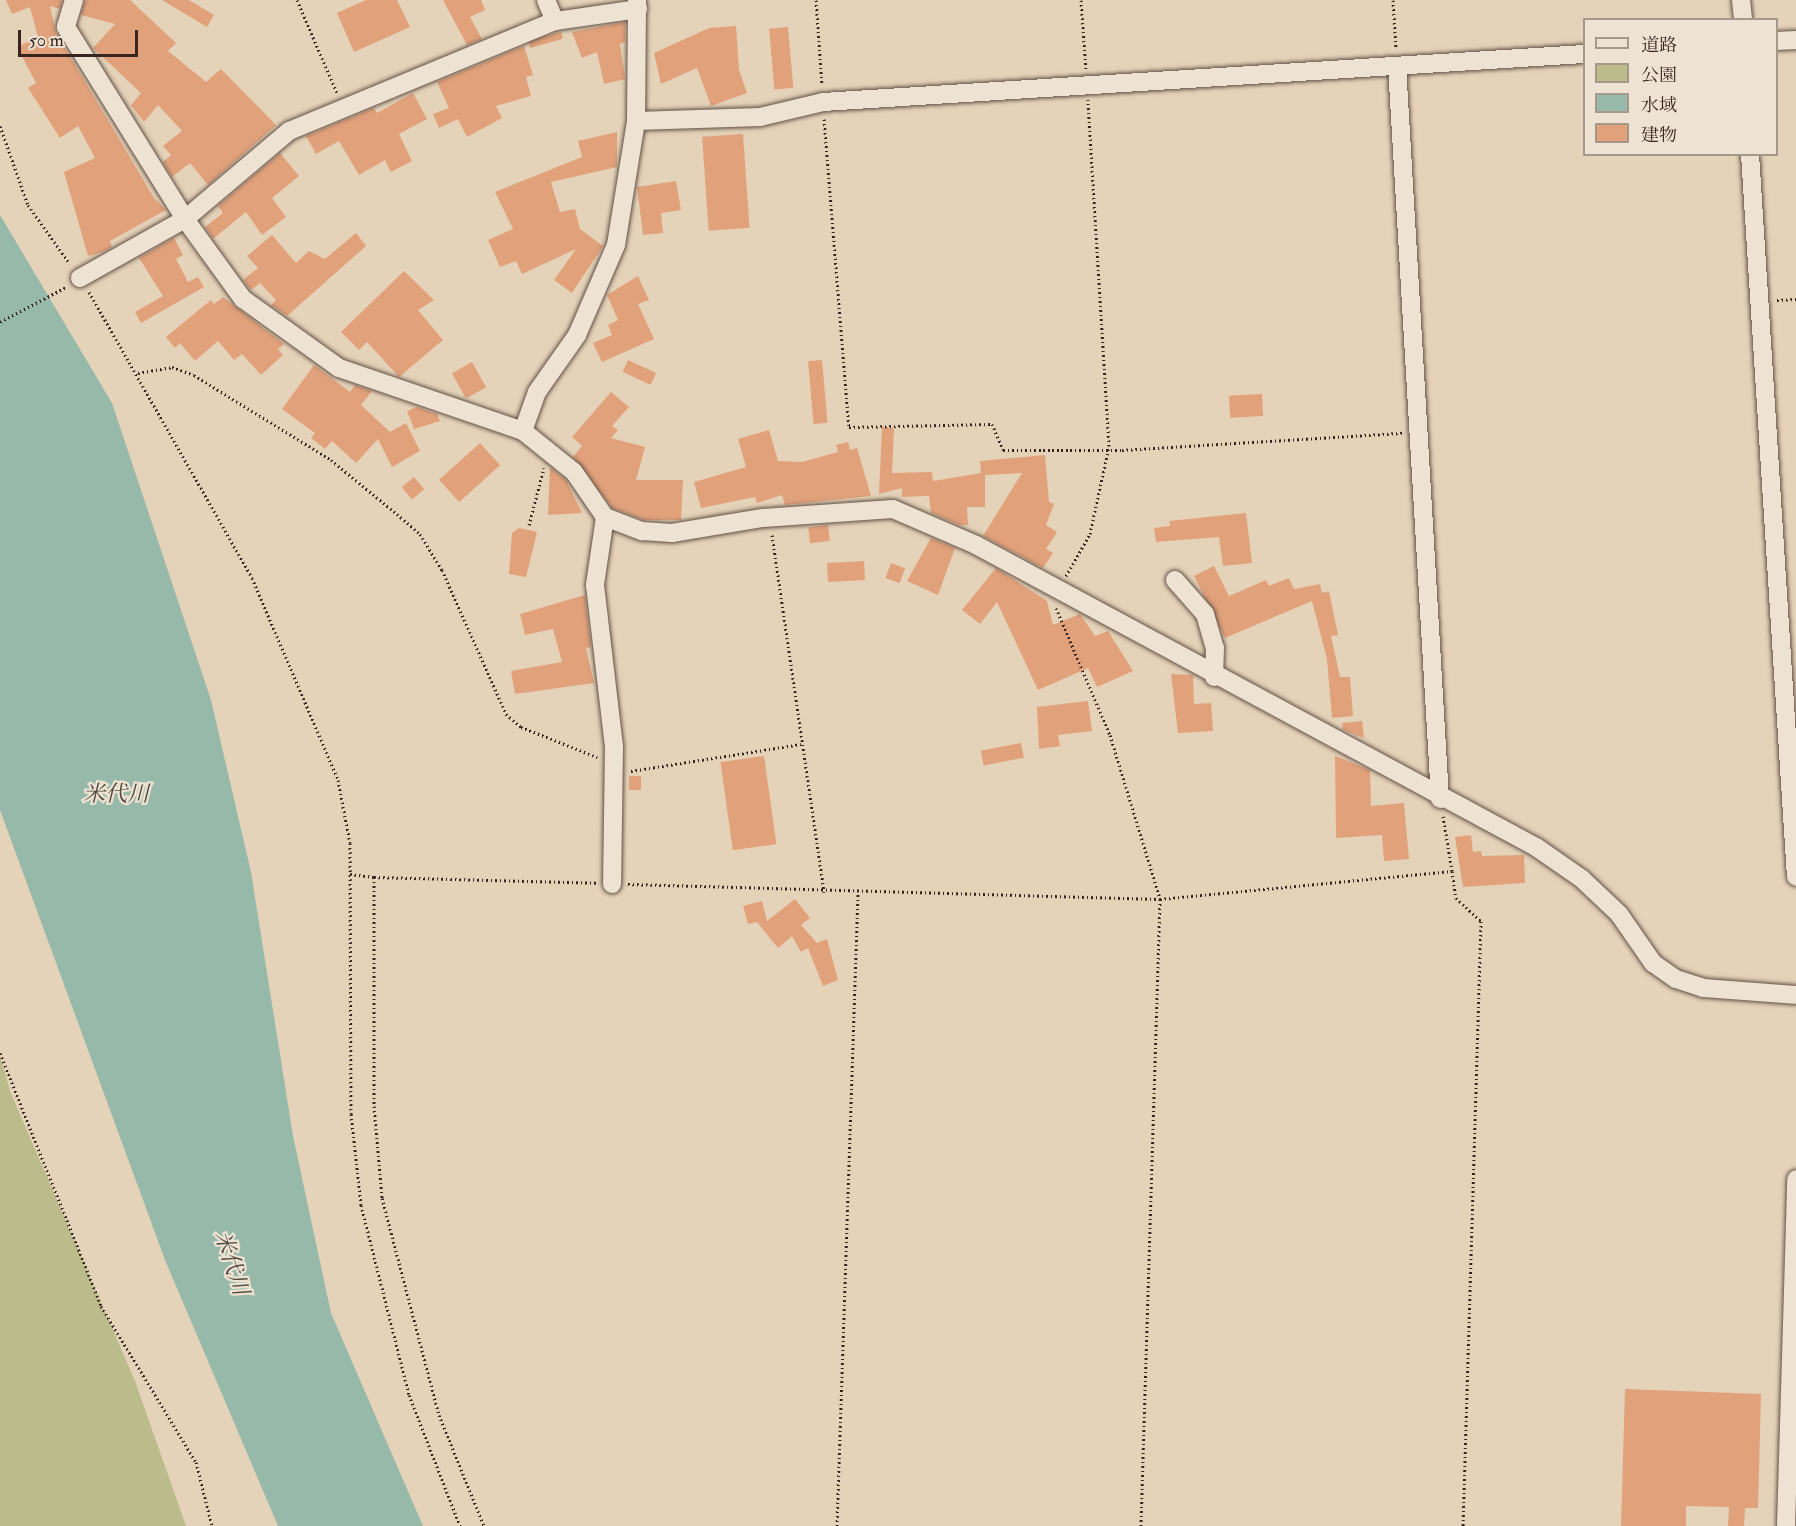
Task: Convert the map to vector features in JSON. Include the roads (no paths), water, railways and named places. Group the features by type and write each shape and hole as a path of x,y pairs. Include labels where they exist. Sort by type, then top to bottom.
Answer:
{"street":[{"path":"74,0 66,27 185,219 243,299 339,368 523,431 574,472 605,517 642,531 672,532 769,518 893,509 1058,590 1440,800 1536,848 1582,879 1619,914 1653,963 1676,979 1703,988 1796,995"},
{"path":"546,0 555,21"},
{"path":"1741,0 1743,18"},
{"path":"80,278 185,219 289,131 345,110 555,21 638,5 636,121 616,245 577,335 537,392 523,431"},
{"path":"1778,41 1796,40"},
{"path":"636,121 760,117 823,102 1583,54"},
{"path":"1397,66 1421,439 1440,800"},
{"path":"1750,156 1796,877"},
{"path":"605,517 595,585 614,766 612,884"},
{"path":"1175,580 1204,614 1215,648 1214,677"},
{"path":"1786,1526 1796,1179"}],"water":[{"name":"米代川","path":"0,215 112,403 211,700 251,872 293,1136 331,1313 423,1526 278,1526 165,1260 0,810"}]}
